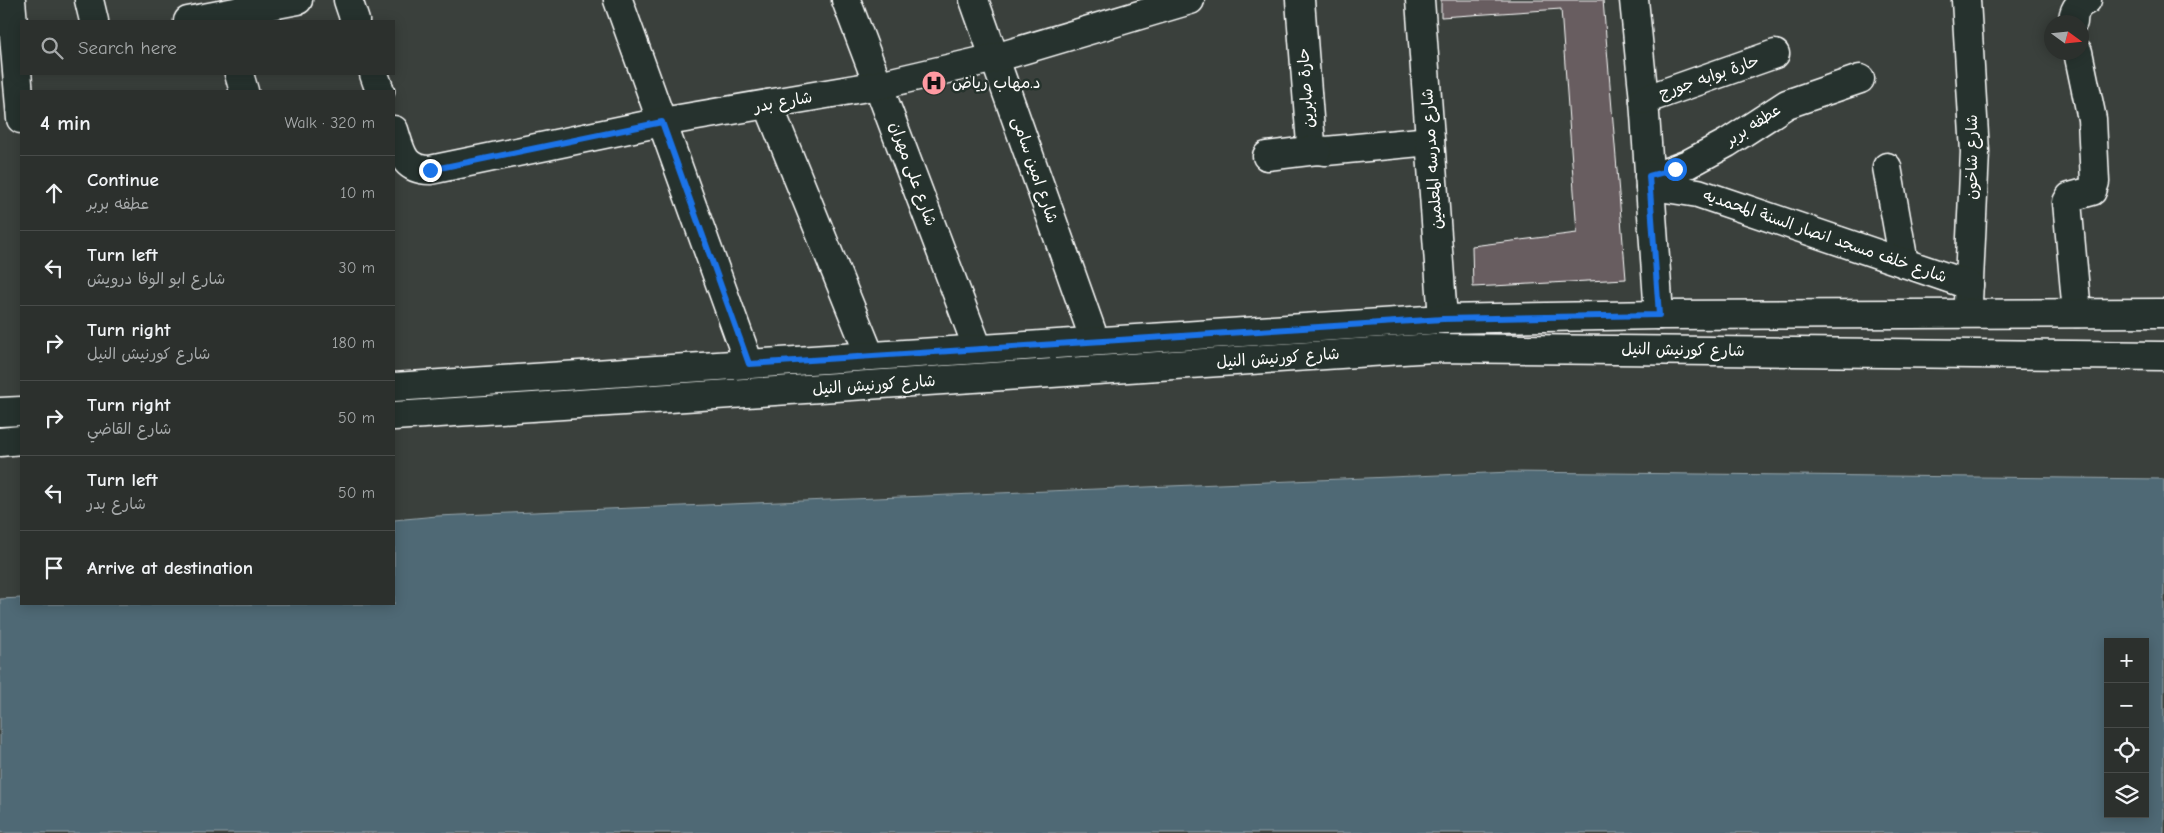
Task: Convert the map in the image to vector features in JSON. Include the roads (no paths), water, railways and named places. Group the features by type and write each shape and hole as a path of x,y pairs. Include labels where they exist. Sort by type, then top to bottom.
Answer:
{"street":[{"path":"11,0 13,55 20,111"},
{"path":"90,0 94,20"},
{"path":"193,20 298,0"},
{"path":"348,0 356,20"},
{"path":"618,0 749,364"},
{"name":"شارع على مهران","path":"846,0 978,349"},
{"name":"شارع امين سامى","path":"974,0 1095,341"},
{"name":"شارع بدر","path":"395,133 403,157 410,166 425,170 662,122 879,85 995,58 1190,0"},
{"name":"حارة صابرين","path":"1300,0 1311,144 1317,150 1326,151 1430,141"},
{"name":"شارع مدرسه المعلمين","path":"1420,0 1443,319"},
{"path":"1634,0 1644,100 1659,315"},
{"name":"شارع شاخون","path":"1966,0 1975,152 1967,314"},
{"path":"2073,15 2081,2 2087,0"},
{"name":"حارة بوابه جورج","path":"1644,100 1774,54"},
{"path":"2077,314 2067,202 2070,198 2092,191 2095,182 2092,119 2080,60"},
{"path":"239,75 244,90"},
{"path":"374,75 380,90"},
{"name":"عطفه بربر","path":"1650,182 1662,174 1688,164 1727,143 1788,104 1860,79"},
{"path":"768,104 870,356"},
{"path":"1267,156 1317,150"},
{"path":"1887,167 1904,263"},
{"name":"شارع خلف مسجد انصار السنة المحمديه","path":"1650,182 1698,193 1969,285"},
{"name":"شارع كورنيش النيل","path":"395,387 1443,319 1659,315 2164,313"},
{"name":"شارع كورنيش النيل","path":"395,416 1434,348 2164,356"},
{"path":"0,412 20,411"},
{"path":"0,442 20,440"}],"water":[{"path":"1512,472 2164,479 2164,833 0,833 0,599 20,598 20,605 395,605 395,520 437,516"}],"place":[{"name":"د.مهاب رياض","path":"934,83"}]}
